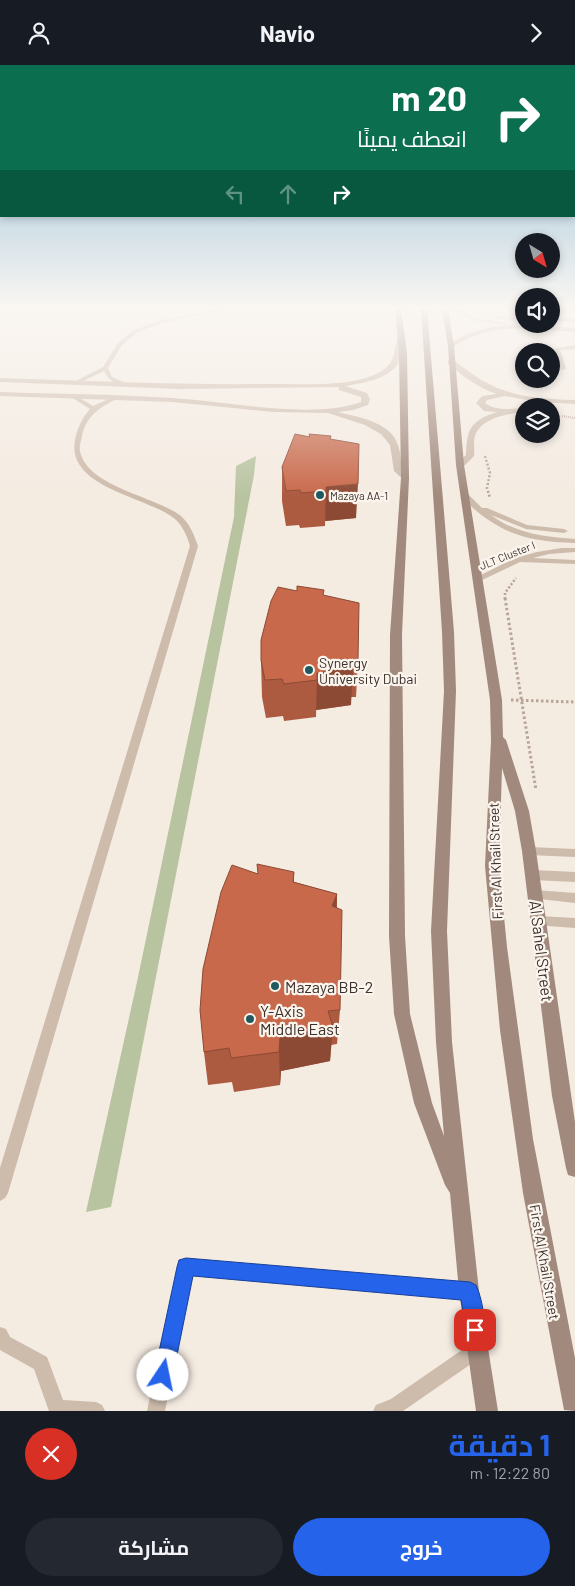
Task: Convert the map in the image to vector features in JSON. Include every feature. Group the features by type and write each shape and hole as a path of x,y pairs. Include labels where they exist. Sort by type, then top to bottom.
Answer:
{"main road":[{"path":"404,372 402,400 405,478 396,635 397,936 402,1014 423,1103 460,1203"},
{"path":"429,372 448,632 450,691 439,931 444,1042 470,1291 487,1411"},
{"name":"First Al Khail Street","path":"452,372 460,465 496,700 499,736 491,818 496,919 507,1023 525,1150 553,1307 575,1410"},
{"name":"Al Sahel Street","path":"499,736 522,811 533,875 561,1096 575,1168"}],"street":[{"path":"0,380 126,385 324,385 351,383 382,372"},
{"path":"463,372 475,382 494,392 511,397"},
{"path":"313,411 351,409 365,403 366,399 358,391 324,385"},
{"path":"0,393 115,398 313,411 346,417 384,433 393,444 396,467 405,478"},
{"path":"512,411 487,409 480,403 481,400 491,396 575,402"},
{"path":"560,409 575,410"},
{"path":"460,465 470,456 471,435 477,426 488,419 515,410"}],"lane":[{"path":"76,383 98,372"},
{"path":"107,372 110,378 126,385"},
{"path":"73,396 92,409"},
{"path":"0,1193 194,546 189,531 179,518 163,507 91,475 78,463 74,450 78,437 92,409 115,398"},
{"name":"JLT Cluster I","path":"466,497 493,523 513,532 536,538 575,541"},
{"path":"473,505 516,524 536,529 564,531"},
{"name":"JLT Cluster I","path":"477,579 517,560 539,553 575,550"},
{"path":"517,560 575,562"},
{"path":"529,851 575,853"},
{"path":"533,875 575,877"},
{"path":"535,895 575,898"},
{"path":"538,921 575,923"},
{"path":"156,1411 186,1267 470,1291"},
{"path":"1,1341 41,1363 58,1409 96,1411"},
{"path":"382,1411 397,1405 478,1349"}],"path":[{"path":"483,451 490,473 487,488 491,501"},
{"path":"522,573 508,586 504,600 523,701 536,795"},
{"path":"496,700 575,702"}],"green space":[{"path":"256,456 254,475 111,1207 86,1212 137,982 234,517 236,466"}],"building":[{"path":"295,434 310,437 309,434 331,436 330,439 359,444 358,484 326,487 326,491 301,493 300,490 286,491 282,467"},
{"path":"297,586 324,590 323,595 359,603 358,660 350,661 353,668 317,673 317,680 284,684 282,679 265,680 261,660 261,640 271,601 278,587 297,591"},
{"name":"Mazaya BB-2","path":"257,864 294,872 293,882 337,894 332,906 342,910 340,1010 328,1011 333,1027 280,1037 279,1052 231,1058 229,1048 204,1052 200,1010 203,969 221,892 232,865 258,874"}],"place":[{"name":"Mazaya AA-1","path":"320,495"},
{"name":"Synergy University Dubai","path":"309,670"},
{"name":"Mazaya BB-2","path":"275,986"},
{"name":"Y-Axis Middle East","path":"250,1019"}],"route":[{"path":"163,1375 186,1267 470,1291 475,1330"}]}
